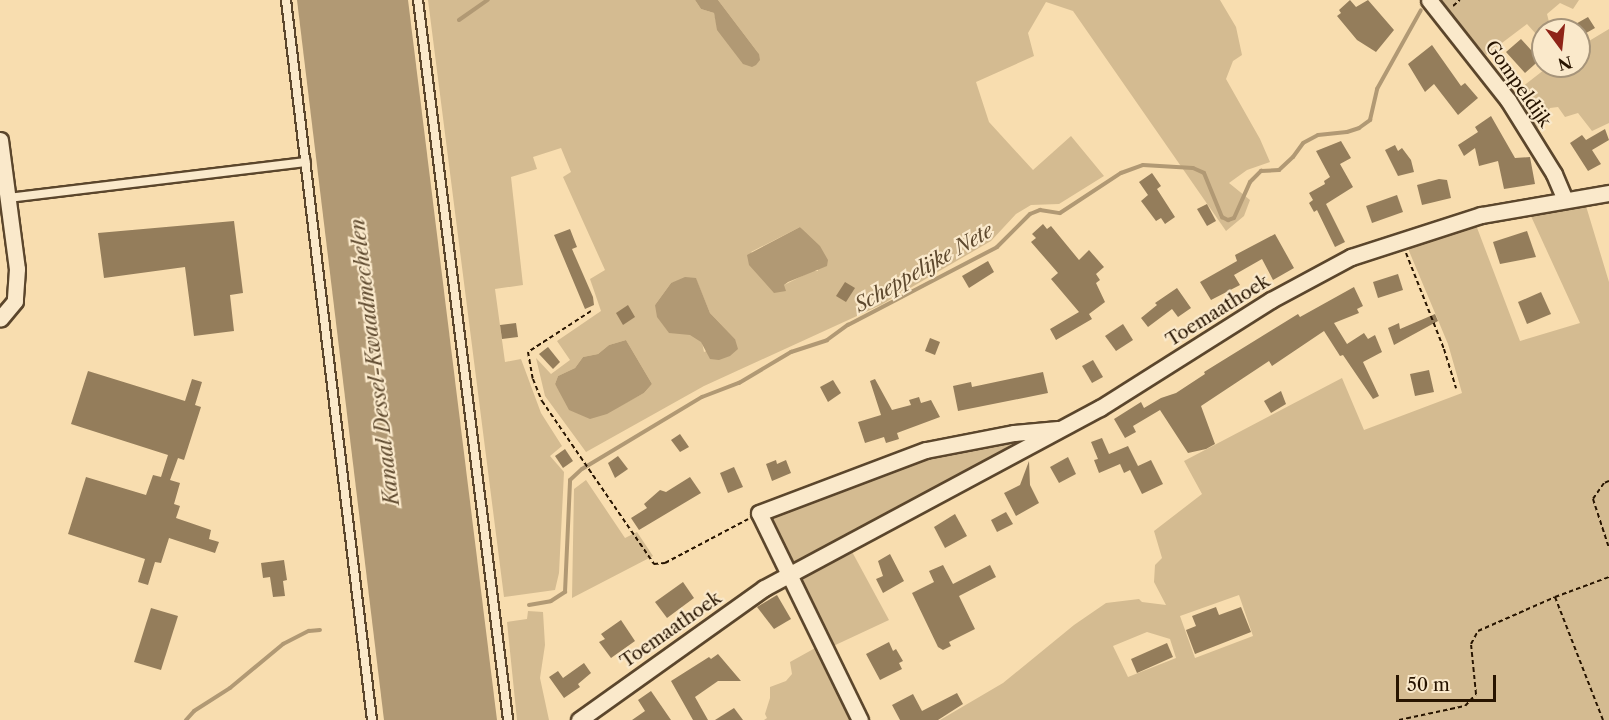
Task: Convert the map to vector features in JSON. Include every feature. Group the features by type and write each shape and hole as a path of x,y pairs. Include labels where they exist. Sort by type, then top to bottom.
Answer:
{"street":[{"name":"Gompeldijk","path":"1429,0 1508,100 1554,174 1563,198"},
{"path":"0,140 17,269 15,301 0,319"},
{"name":"Toemaathoek","path":"579,720 728,613 788,574 1062,429 1299,284 1352,257 1400,239 1481,215 1563,198 1609,193"},
{"name":"Toemaathoek","path":"759,513 926,450 1014,433 1062,429"},
{"path":"759,513 860,720"}],"lane":[{"path":"286,0 372,720"},
{"path":"418,0 508,720"},
{"path":"8,198 306,162"}],"path":[{"path":"1400,239 1441,339 1456,388"},
{"path":"591,311 528,352 533,379 542,401 654,564 665,563 759,513"},
{"path":"1609,482 1604,483 1593,500 1609,548"},
{"path":"1399,720 1465,706 1476,694 1471,644 1478,631 1609,577"},
{"path":"1556,597 1603,720"}],"shaded area":[{"path":"428,0 695,0 701,9 714,13 717,26 759,54 718,0 1220,0 1236,27 1242,55 1233,61 1226,79 1260,139 1270,162 1247,170 1229,183 1250,200 1244,216 1226,231 1073,11 1046,2 1028,33 1034,56 976,82 989,122 1033,170 1071,136 1104,176 1059,204 1031,205 1016,214 991,241 881,305 704,386 586,452 545,396 536,358 551,374 570,360 557,341 601,311 590,279 605,270 563,177 571,172 561,148 533,157 537,169 511,177 523,285 495,289 505,362 521,359 541,413 562,446 550,456 564,472 559,573 555,590 504,597","holes":["800,227 814,243 818,271 812,271 784,285 751,252","696,279 710,313 735,339 704,352 702,342 655,305 671,283","626,340 652,384 644,393 618,407 559,390 555,384 558,376 575,368 583,357 598,354 609,345"]},
{"path":"1441,0 1579,0 1573,9 1560,3 1547,14 1548,18 1531,18 1531,28 1527,24 1486,55 1439,2"},
{"path":"1609,29 1609,123 1592,131 1578,113 1565,117 1558,107 1550,108 1538,128 1513,94 1534,78 1591,78 1591,40"},
{"path":"1586,206 1609,282 1609,720 940,720 1003,683 1074,625 1106,603 1139,599 1142,602 1166,605 1154,582 1155,565 1162,558 1154,531 1202,494 1184,461 1342,378 1364,430 1462,393 1448,344 1409,251 1410,242 1476,225 1520,341 1580,323 1530,214","holes":["1239,595 1253,636 1195,658 1180,616","1147,632 1170,639 1176,658 1128,677 1113,646"]},
{"path":"1016,438 1020,444 798,562 787,560 770,526 772,517 780,511 903,462"},
{"path":"586,480 625,538 637,532 653,556 572,598 574,489"},
{"path":"850,548 889,620 829,648 798,583 801,576"},
{"path":"528,611 543,612 545,645 540,678 549,720 517,720 507,622 527,619"},
{"path":"817,647 852,720 764,720 767,718 765,714 770,698 770,687 786,681 792,674 790,662"}],"water":[{"name":"Kanaal Dessel-Kwaadmechelen","path":"297,0 408,0 497,720 384,720"},
{"path":"695,0 718,0 759,54 760,60 756,65 752,67 743,64 717,30 714,13 701,9"},
{"path":"800,227 820,246 828,260 827,266 788,282 784,285 786,291 774,293 749,265 747,255"},
{"path":"685,277 696,278 710,313 735,339 738,349 730,356 719,360 710,359 701,342 690,335 669,333 657,317 655,305 671,283"},
{"path":"626,340 652,384 644,393 607,414 590,419 569,410 555,384 558,376 575,368 583,357 598,354 609,345"}],"building":[{"path":"1350,0 1356,7 1368,0 1394,30 1376,52 1357,40 1337,16 1341,13 1339,10"},
{"path":"1521,39 1531,50 1531,68 1525,73 1506,52"},
{"path":"1432,45 1461,86 1465,83 1478,98 1458,115 1434,84 1425,92 1408,64"},
{"path":"1491,116 1515,158 1530,157 1535,184 1504,189 1498,161 1479,166 1475,148 1464,156 1458,145 1478,132 1475,127"},
{"path":"1605,129 1609,140 1592,150 1601,164 1588,171 1570,143 1582,135 1586,140"},
{"path":"1341,141 1351,158 1340,164 1353,187 1326,204 1345,242 1335,247 1317,210 1314,212 1309,203 1313,200 1309,193 1325,184 1324,181 1330,177 1316,151"},
{"path":"1395,145 1398,151 1402,148 1411,160 1414,172 1398,176 1385,150"},
{"path":"1152,173 1161,186 1157,189 1175,217 1165,224 1161,218 1156,221 1141,201 1148,195 1139,182"},
{"path":"1439,179 1447,180 1451,198 1422,205 1417,185"},
{"path":"1397,195 1403,212 1372,223 1366,206"},
{"path":"1207,204 1216,221 1207,226 1197,209"},
{"path":"234,221 243,293 230,295 234,331 194,336 185,267 104,278 98,233"},
{"path":"1043,224 1047,229 1051,226 1079,260 1089,250 1104,267 1096,274 1100,280 1096,283 1105,302 1089,314 1092,319 1056,340 1050,329 1079,312 1051,279 1058,273 1031,242 1036,238 1032,234"},
{"path":"570,229 577,247 572,249 593,297 594,305 585,309 554,235"},
{"path":"1527,231 1536,257 1500,264 1493,242"},
{"path":"1275,234 1294,268 1273,280 1262,259 1234,275 1240,285 1211,300 1200,282 1237,261 1235,255"},
{"path":"988,261 994,272 969,288 962,276"},
{"path":"1398,274 1403,290 1378,298 1373,282"},
{"path":"845,282 855,288 846,302 836,296"},
{"path":"1354,287 1363,306 1357,309 1359,313 1334,323 1347,344 1364,333 1368,339 1375,335 1382,352 1363,362 1379,396 1373,399 1324,331 1272,366 1269,361 1201,406 1215,444 1206,449 1188,453 1160,410 1133,426 1136,432 1125,438 1114,419 1141,402 1144,408 1161,398 1176,393 1205,374 1204,372 1298,314 1300,317"},
{"path":"1177,288 1191,308 1178,317 1172,309 1148,327 1141,318 1157,305 1155,303"},
{"path":"1541,292 1551,314 1527,324 1518,302"},
{"path":"628,305 635,317 623,325 616,313"},
{"path":"1435,314 1438,321 1394,345 1388,328 1399,323 1400,329"},
{"path":"516,323 518,337 502,339 500,325"},
{"path":"1123,324 1133,340 1116,351 1105,336"},
{"path":"930,338 940,342 935,355 925,351"},
{"path":"548,347 560,362 553,369 539,354"},
{"path":"1093,360 1103,377 1092,383 1082,366"},
{"path":"1429,370 1434,392 1415,396 1410,374"},
{"path":"88,371 185,401 192,379 202,382 195,405 201,407 184,460 178,458 170,480 180,483 174,504 180,506 176,518 211,530 209,539 219,542 215,553 169,538 161,563 155,562 148,585 138,582 145,559 68,534 86,477 146,495 153,475 161,477 168,455 71,424"},
{"path":"1043,372 1048,393 958,411 953,386 971,382 972,387"},
{"path":"875,379 892,410 911,405 909,400 919,397 921,403 931,400 940,417 897,433 899,439 886,443 884,437 865,443 858,422 881,415 870,381"},
{"path":"833,380 841,393 828,402 820,387"},
{"path":"1281,391 1286,404 1271,413 1264,401"},
{"path":"680,434 689,447 680,452 671,440"},
{"path":"1102,438 1109,454 1128,446 1138,466 1151,460 1163,484 1142,494 1130,470 1124,473 1120,464 1099,473 1094,460 1098,459 1091,442"},
{"path":"565,449 573,461 563,468 555,456"},
{"path":"618,456 628,469 615,478 608,463"},
{"path":"1068,457 1076,474 1059,483 1050,467"},
{"path":"776,460 777,464 786,460 791,473 772,481 766,464"},
{"path":"1029,461 1030,485 1039,503 1016,516 1004,493 1020,485"},
{"path":"734,467 743,487 728,493 720,473"},
{"path":"690,477 701,493 639,530 631,518 647,508 644,504 660,490 666,492"},
{"path":"1006,512 1013,524 997,532 991,520"},
{"path":"955,514 967,536 945,548 934,527"},
{"path":"890,554 904,581 883,593 876,579 883,576 878,561"},
{"path":"284,560 287,580 283,581 285,596 273,597 270,577 263,578 261,563"},
{"path":"943,565 953,584 990,565 996,577 959,596 975,629 949,642 951,646 943,650 938,647 912,593 934,582 929,571"},
{"path":"683,582 694,598 667,618 655,602"},
{"path":"777,595 791,619 774,629 757,607"},
{"path":"1216,607 1219,615 1241,607 1251,632 1195,654 1186,630 1196,626 1192,616"},
{"path":"151,608 178,616 161,670 134,662"},
{"path":"621,620 635,641 611,658 599,642 605,639 601,634"},
{"path":"889,642 893,651 896,649 903,661 899,663 902,669 880,680 866,654"},
{"path":"1167,643 1173,657 1137,673 1131,659"},
{"path":"718,654 741,681 718,681 695,697 708,720 693,720 671,681 709,657 711,659"},
{"path":"584,663 591,673 578,684 580,687 564,698 549,677 558,671 563,678"},
{"path":"651,691 671,720 632,720 645,711 638,700"},
{"path":"957,693 963,704 938,720 900,720 892,705 913,694 922,711"},
{"path":"734,708 743,720 715,720"}],"waterway":[{"path":"459,20 488,0"},
{"name":"Scheppelijke Nete","path":"529,605 551,601 565,592 570,480 582,469 702,397 739,383 791,352 827,340 848,325 997,247 1030,214 1040,210 1060,213 1121,173 1143,165 1193,168 1204,173 1222,217 1228,220 1234,218 1250,182 1261,171 1279,170 1293,157 1303,143 1318,135 1347,132 1359,128 1370,120 1377,89 1421,10"},
{"name":"Scheppelijke Nete","path":"186,720 194,711 230,688 283,644 309,631 320,630"}]}
